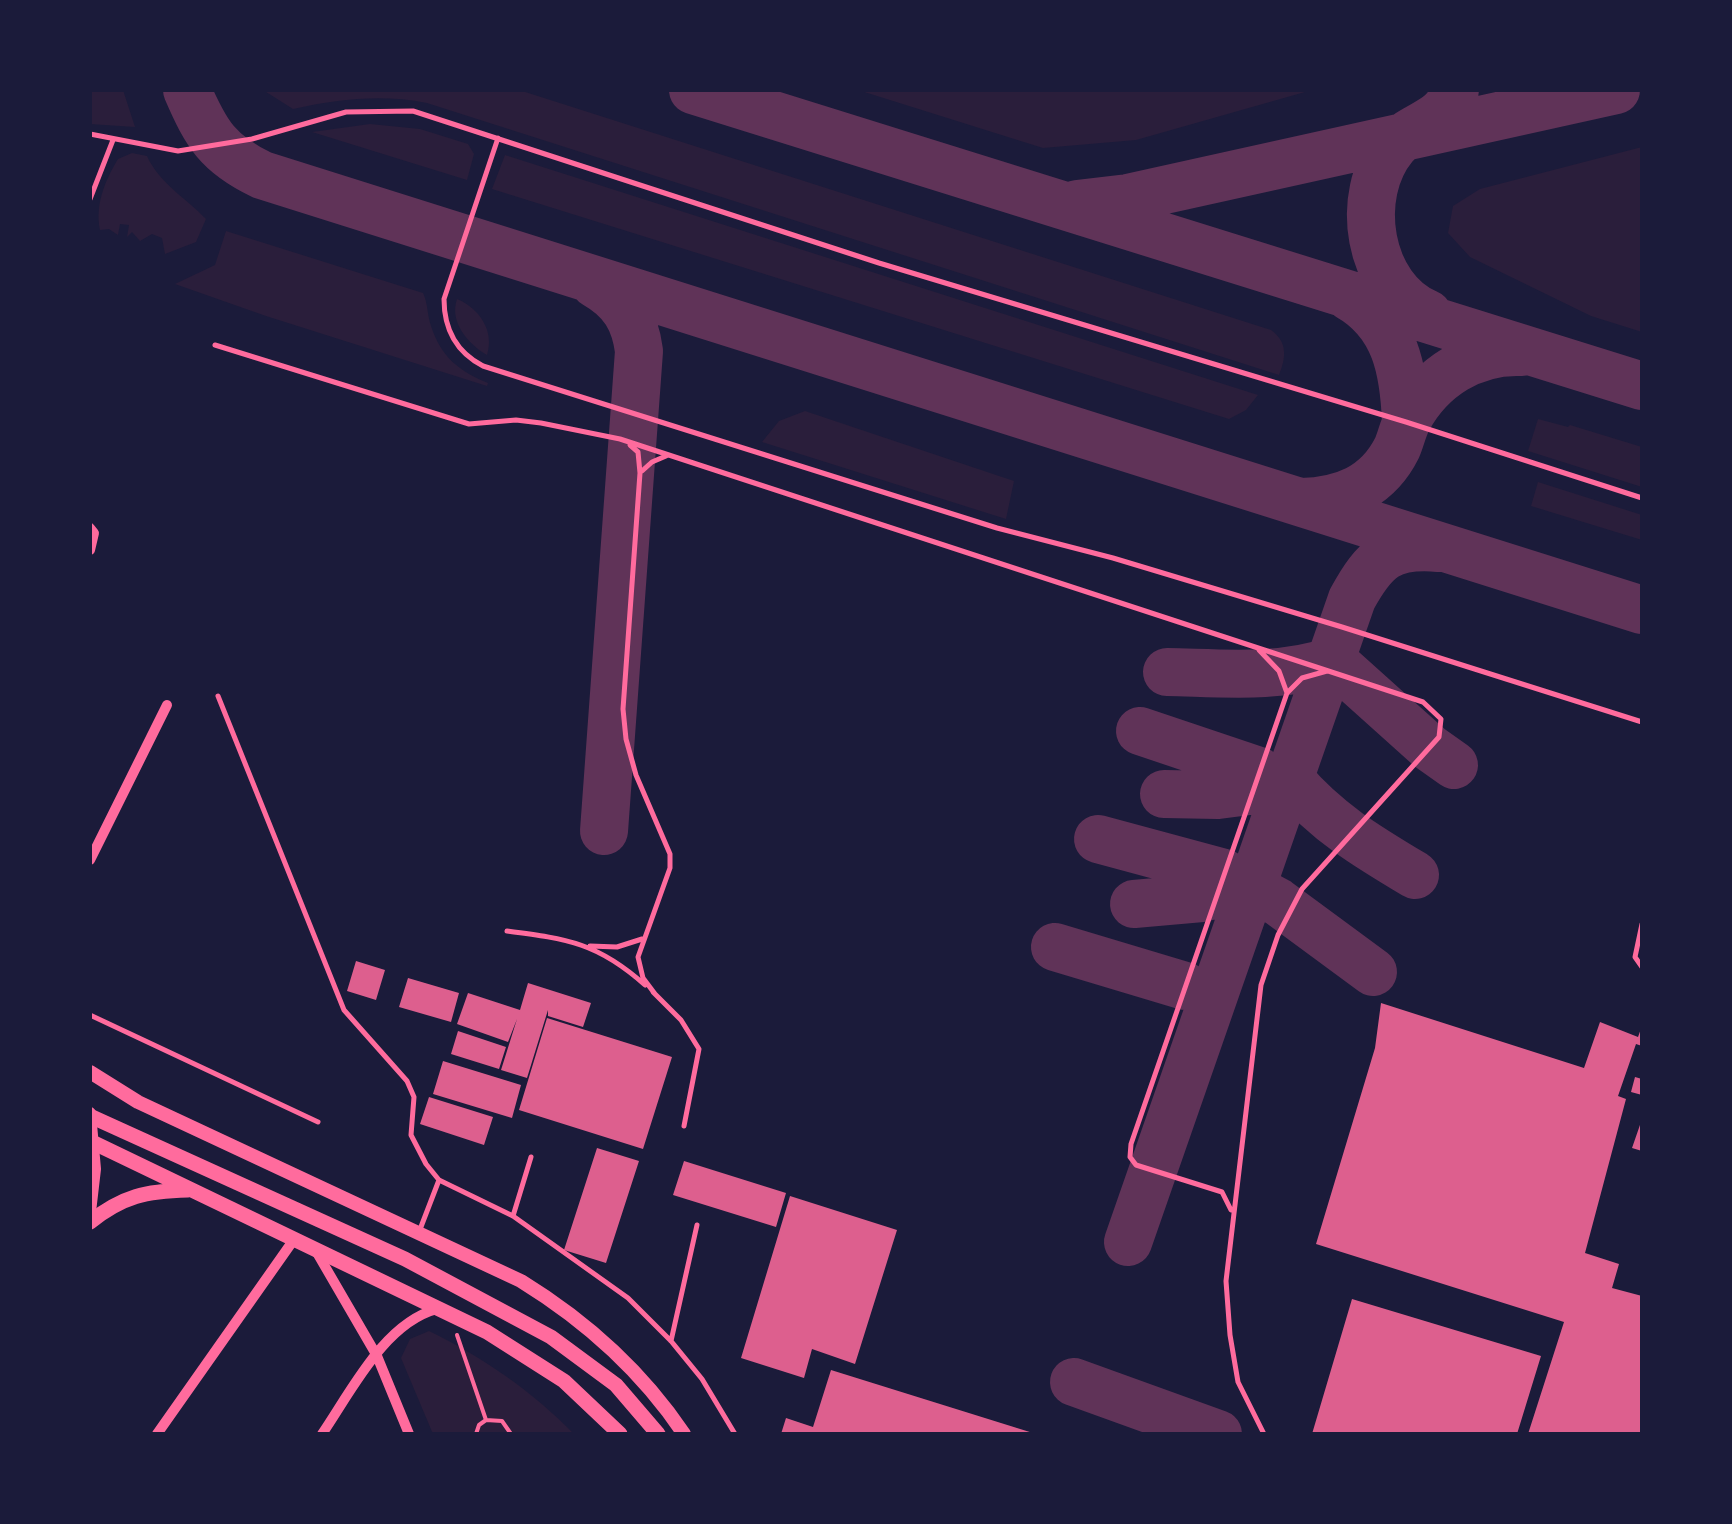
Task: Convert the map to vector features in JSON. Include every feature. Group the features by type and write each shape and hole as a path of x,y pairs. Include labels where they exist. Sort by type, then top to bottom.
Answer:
{"main road":[{"path":"90,1072 138,1102 521,1281 578,1320 630,1366 684,1434"},
{"path":"90,1115 405,1259 551,1337 616,1385 658,1434"},
{"path":"92,1142 487,1332 564,1381 620,1434"},
{"path":"90,1222 123,1198 165,1190 194,1190"}],"street":[{"path":"90,550 92,530"},
{"path":"90,860 167,705"},
{"path":"90,1115 94,1186 90,1212"},
{"path":"157,1434 295,1238"},
{"path":"313,1246 376,1356 409,1434"},
{"path":"322,1434 376,1356 408,1323 444,1310"}],"lane":[{"path":"90,134 178,151 252,139 331,115 413,111 879,263 1406,422 1642,498"},
{"path":"498,138 444,299 444,316 454,342 462,353 483,366 997,528 1113,558 1642,722"},
{"path":"90,199 113,140"},
{"path":"215,344 468,424 541,422 620,440 1428,705 1441,719 1441,731 1302,889 1278,935 1261,985 1226,1262 1230,1335 1238,1382 1264,1434"},
{"path":"620,440 638,452 640,473 622,710 631,758 670,860 638,957 640,971 655,994"},
{"path":"640,473 652,462 670,456"},
{"path":"1257,648 1277,668 1286,693"},
{"path":"1232,1213 1222,1192 1139,1166 1131,1160 1130,1152 1286,693 1302,678 1328,671"},
{"path":"218,696 344,1010 407,1081 414,1097 411,1136 439,1180 513,1216 628,1298 702,1379 735,1434"},
{"path":"1642,924 1636,957 1642,967"},
{"path":"507,931 586,946 618,947 645,938"},
{"path":"586,946 615,959 655,994 682,1020 698,1049 684,1126"},
{"path":"90,1016 318,1122"},
{"path":"513,1216 531,1156"},
{"path":"1222,1192 1237,1178"},
{"path":"419,1232 439,1180"},
{"path":"670,1341 697,1225"}],"path":[{"path":"444,1310 486,1420"},
{"path":"476,1434 486,1420 502,1421 510,1434"}],"shaded area":[{"path":"90,90 123,90 135,127 90,124"},
{"path":"263,90 519,90 1271,330 1283,345 1283,362 1279,375 427,103 360,99 293,109"},
{"path":"858,90 1312,90 1136,140 1043,148"},
{"path":"370,124 420,129 468,144 474,154 467,180 312,132"},
{"path":"1642,147 1642,332 1591,316 1470,257 1448,233 1453,206 1480,189"},
{"path":"132,153 147,156 166,182 206,219 196,242 165,254 162,238 152,234 140,241 132,232 127,237 129,225 120,224 118,235 109,229 100,230 105,185 118,159"},
{"path":"505,155 1258,395 1246,410 1229,419 492,189"},
{"path":"226,231 423,293 440,346 452,362 488,383 487,386 175,284 215,265"},
{"path":"457,299 483,321 489,337 487,355 462,332 456,316"},
{"path":"805,411 1014,481 1006,519 762,442 779,421"},
{"path":"1538,419 1642,447 1642,487 1528,451"},
{"path":"1538,482 1642,515 1642,540 1531,506"},
{"path":"429,1331 506,1376 574,1434 433,1434 401,1358 410,1339"}],"building":[{"path":"356,961 385,970 376,1000 347,991"},
{"path":"408,978 459,993 451,1022 399,1007"},
{"path":"528,983 591,1003 583,1027 548,1016 548,1010 527,1078 501,1070 517,1019 508,1042 457,1024 468,993 520,1010"},
{"path":"1381,1003 1584,1068 1600,1022 1638,1037 1642,1026 1642,1046 1636,1044 1618,1096 1626,1099 1585,1253 1619,1264 1612,1288 1642,1296 1642,1434 1528,1434 1564,1322 1316,1244 1375,1048"},
{"path":"547,1018 672,1057 643,1149 519,1110"},
{"path":"458,1031 506,1047 499,1069 451,1054"},
{"path":"443,1061 521,1085 512,1118 433,1094"},
{"path":"1635,1077 1642,1079 1642,1095 1631,1092"},
{"path":"429,1097 493,1117 484,1145 420,1124"},
{"path":"1642,1122 1642,1151 1632,1148"},
{"path":"597,1148 639,1161 606,1263 564,1250"},
{"path":"684,1161 786,1193 776,1227 673,1195"},
{"path":"790,1196 897,1230 855,1364 812,1349 804,1378 741,1358"},
{"path":"1352,1299 1541,1356 1517,1434 1312,1434"},
{"path":"831,1370 1033,1434 781,1434 786,1418 813,1427"}],"taxiway":[{"path":"187,90 215,141 234,159 262,175 1642,610"},
{"path":"693,90 1642,386"},
{"path":"1428,314 1408,302 1380,263 1373,239 1374,189 1381,166 1394,146 1437,117 1455,90"},
{"path":"1077,204 1128,198 1616,90"},
{"path":"595,284 626,312 639,351 604,831"},
{"path":"1348,296 1364,307 1387,334 1403,385 1406,422"},
{"path":"1301,502 1344,495 1369,482 1389,462 1417,404 1455,369 1487,356 1522,352"},
{"path":"1128,1242 1352,599 1368,573 1386,556 1408,548 1439,548"},
{"path":"1332,660 1454,765"},
{"path":"1167,672 1271,673 1332,661"},
{"path":"1140,731 1259,771"},
{"path":"1290,779 1333,821 1415,875"},
{"path":"1164,794 1218,795 1288,786"},
{"path":"1098,839 1224,873"},
{"path":"1134,904 1202,898 1253,886"},
{"path":"1252,888 1278,902 1373,972"},
{"path":"1055,947 1185,986"},
{"path":"1074,1382 1218,1434"}]}
